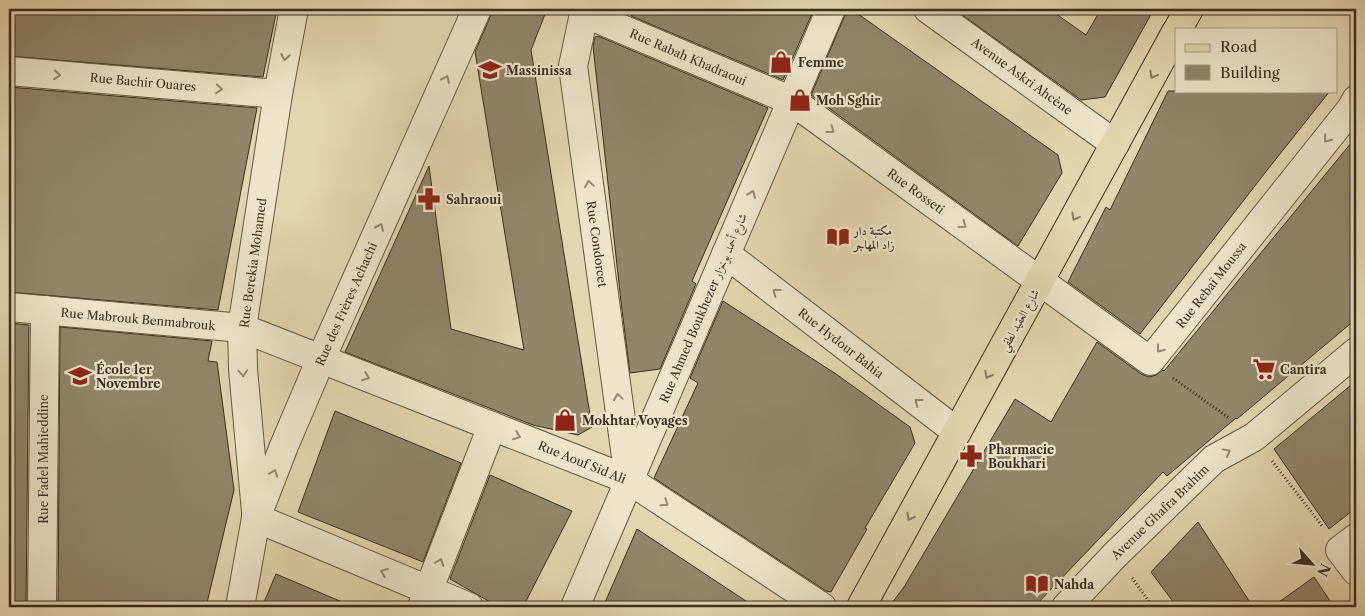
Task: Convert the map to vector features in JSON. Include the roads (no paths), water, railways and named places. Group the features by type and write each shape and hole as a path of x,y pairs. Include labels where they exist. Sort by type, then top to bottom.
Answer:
{"main road":[{"name":"شارع العقيد لطفي","path":"1178,28 1189,9"},
{"name":"شارع العقيد لطفي","path":"861,607 1175,34"}],"street":[{"name":"Rue Berekia Mohamed","path":"256,518 243,369 242,328 278,94 294,9"},
{"name":"Rue des Frères Achachi","path":"240,607 256,518 284,446 477,9"},
{"name":"Rue Ahmed Boukhezer شارع أحمد بوخزار","path":"575,607 831,9"},
{"name":"Avenue Askri Ahcène","path":"928,9 1115,144"},
{"name":"Rue Rabah Khadraoui","path":"584,11 792,101"},
{"name":"Rue Condorcet","path":"584,11 573,66 629,480"},
{"name":"Rue Bachir Ouares","path":"9,71 278,94"},
{"name":"Rue Rebaï Moussa","path":"1040,281 1150,362 1351,109 1356,100"},
{"name":"Rue Rosseti","path":"792,101 1040,281"},
{"name":"Rue Hydour Bahia","path":"726,254 957,432"},
{"name":"Rue Mabrouk Benmabrouk","path":"9,307 242,328 321,359"},
{"name":"Rue Fadel Mahieddine","path":"42,607 45,310"},
{"name":"Avenue Ghafra Brahim","path":"1066,607 1115,555 1214,459 1254,437 1356,352"},
{"name":"Rue Aouf Sid Ali","path":"321,359 629,480 822,607"},
{"path":"426,599 492,426"},
{"path":"256,518 426,599 469,607"}],"place":[{"name":"Femme","path":"781,62"},
{"name":"Massinissa","path":"490,70"},
{"name":"Moh Sghir","path":"800,100"},
{"name":"Sahraoui","path":"429,199"},
{"name":"مكتبة دار زاد المهاجر","path":"838,237"},
{"name":"Cantira","path":"1264,369"},
{"name":"École 1er Novembre","path":"80,376"},
{"name":"Mokhtar Voyages","path":"565,420"},
{"name":"Pharmacie Boukhari","path":"971,456"},
{"name":"Nahda","path":"1037,584"}]}
